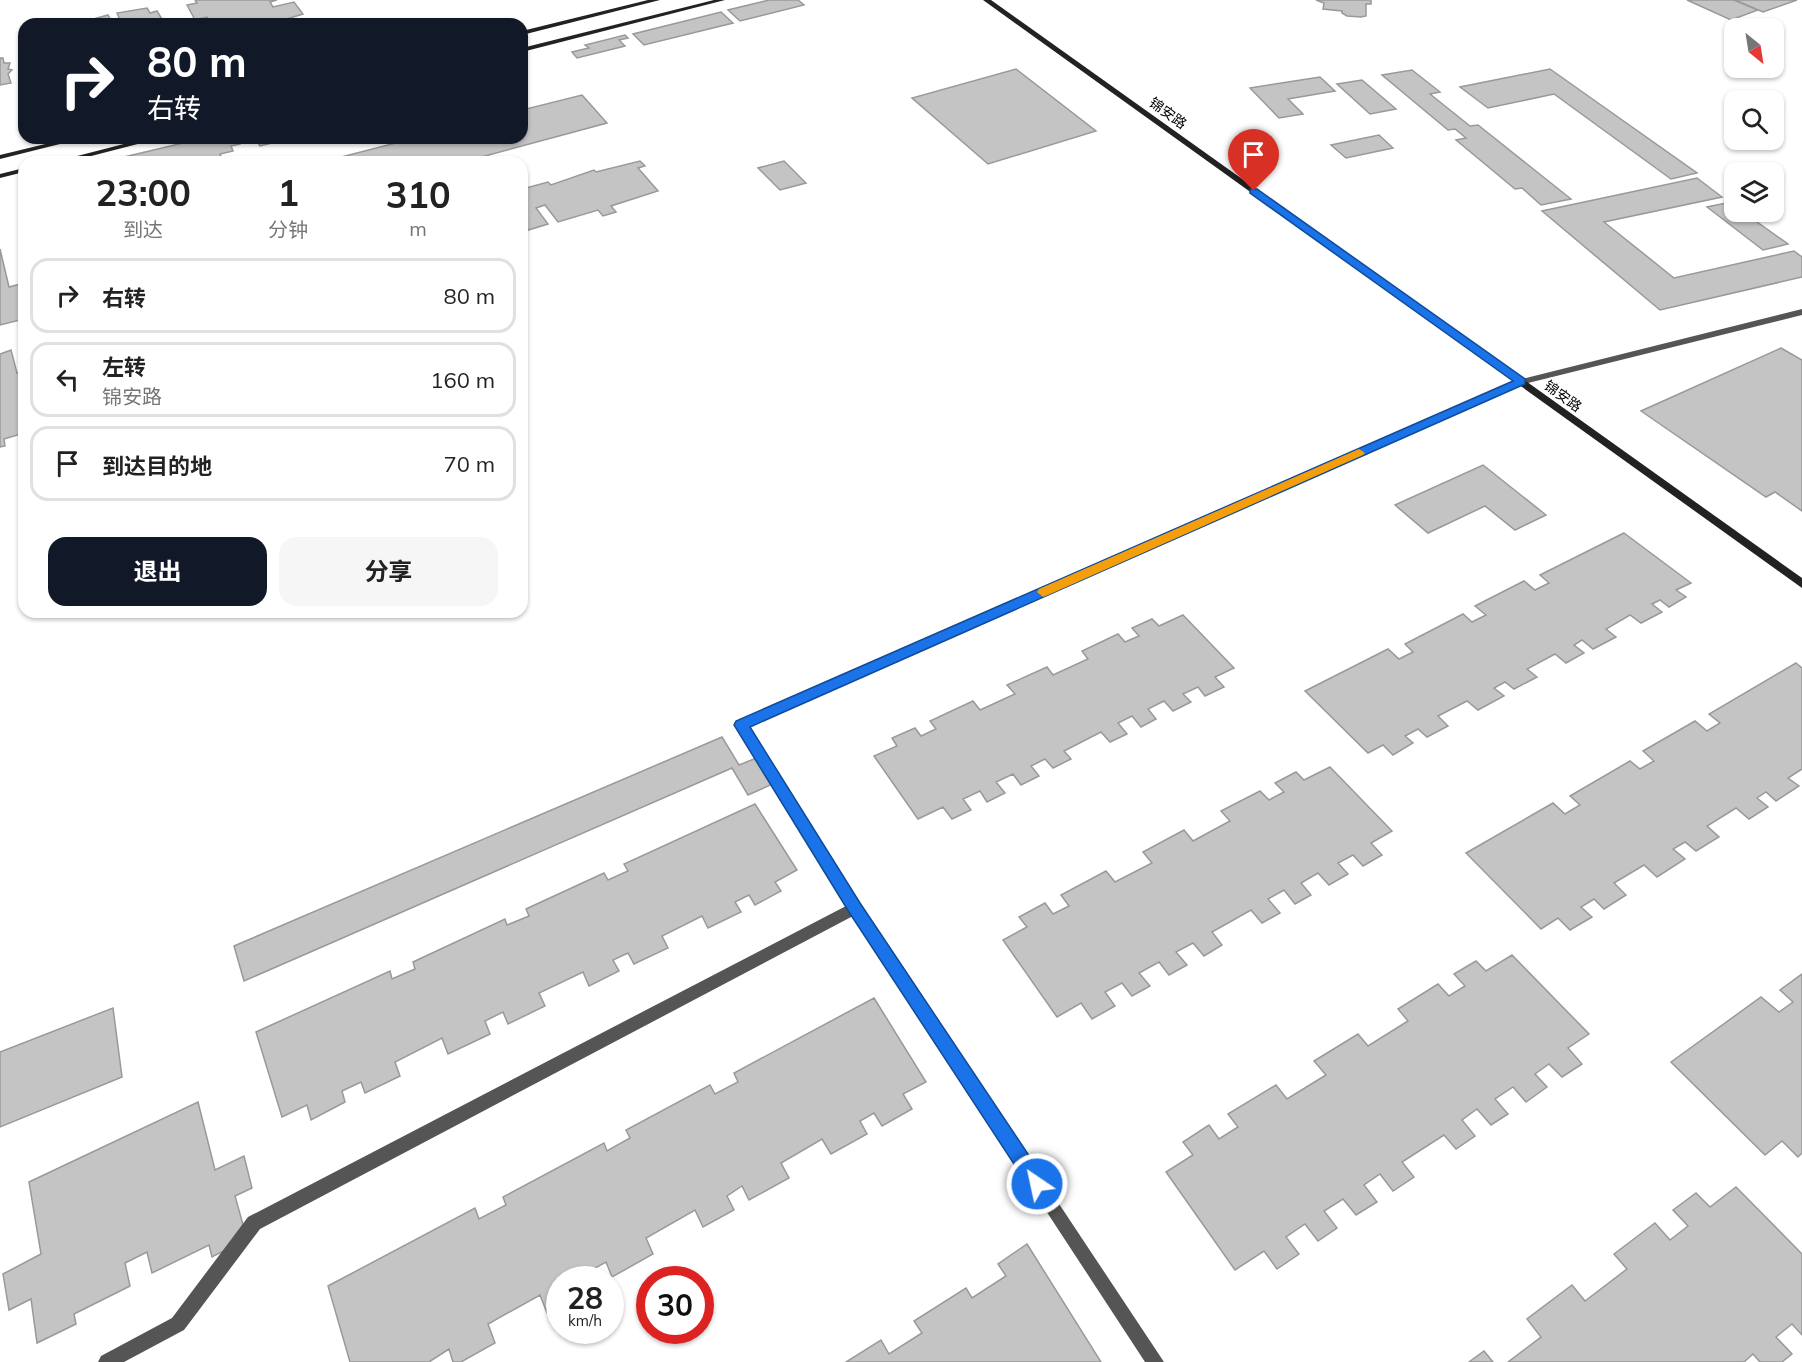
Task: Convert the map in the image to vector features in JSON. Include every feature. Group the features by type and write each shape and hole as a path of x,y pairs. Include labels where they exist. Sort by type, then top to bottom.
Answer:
{"street":[{"path":"528,32 657,0"},
{"path":"528,48 722,0"},
{"name":"锦安路","path":"986,0 1802,584"},
{"path":"0,157 55,144"},
{"path":"83,156 132,144"},
{"path":"0,176 18,172"},
{"path":"1155,1362 855,908 741,725 1521,382 1802,312"},
{"path":"107,1362 178,1324 254,1223 855,908"}],"building":[{"path":"195,0 277,0 270,2 273,7 294,2 303,14 290,18 194,18 187,5 197,3"},
{"path":"769,0 798,0 804,5 740,21 728,10"},
{"path":"1316,0 1371,0 1371,4 1366,4 1366,16 1347,16 1342,11 1323,9 1324,3"},
{"path":"1687,0 1734,0 1758,10 1736,18 1727,18"},
{"path":"1735,0 1797,0 1763,12"},
{"path":"147,8 150,13 157,11 161,18 119,18 117,13"},
{"path":"721,12 733,23 644,45 633,34"},
{"path":"625,35 628,38 619,40 625,46 577,58 572,52 589,48 585,45"},
{"path":"0,58 3,58 4,63 10,63 8,69 12,70 8,74 11,83 0,85"},
{"path":"1016,69 1096,131 988,164 912,98"},
{"path":"1550,69 1697,173 1671,179 1554,94 1488,108 1460,87"},
{"path":"1412,70 1440,92 1430,94 1470,126 1478,125 1571,199 1541,205 1522,188 1515,189 1456,140 1466,138 1455,129 1448,130 1382,75"},
{"path":"1320,77 1335,91 1288,99 1303,114 1279,118 1250,88"},
{"path":"1362,80 1396,109 1370,114 1337,84"},
{"path":"582,95 607,123 485,156 345,156 392,144 528,144 528,108"},
{"path":"1379,135 1393,148 1346,158 1331,145"},
{"path":"179,144 240,144 231,146 233,151 220,154 221,156 128,156"},
{"path":"640,161 645,166 638,168 658,191 611,206 616,212 603,216 598,210 558,222 545,205 536,208 548,224 528,230 528,187 548,182 551,185 594,170 596,172"},
{"path":"784,161 806,183 780,190 758,168"},
{"path":"1697,178 1722,197 1604,222 1674,278 1794,251 1802,257 1802,277 1660,310 1542,211"},
{"path":"1724,203 1724,220 1707,207"},
{"path":"1727,222 1757,222 1788,244 1763,250"},
{"path":"0,249 9,287 18,285 18,320 0,325"},
{"path":"1781,348 1802,360 1802,511 1775,492 1766,497 1641,411"},
{"path":"11,350 18,373 18,435 4,439 5,446 0,447 0,354"},
{"path":"1483,465 1546,515 1515,530 1485,506 1428,533 1395,505"},
{"path":"1624,533 1691,583 1676,590 1686,597 1669,607 1660,600 1652,604 1662,612 1641,623 1630,615 1606,629 1616,637 1593,649 1582,640 1574,645 1584,653 1566,663 1555,654 1527,669 1537,677 1514,689 1505,682 1494,688 1504,696 1478,710 1467,701 1438,716 1448,726 1427,737 1418,729 1405,736 1413,743 1393,755 1383,745 1368,753 1305,691 1388,649 1399,659 1413,652 1405,644 1463,614 1472,622 1486,615 1475,606 1524,581 1535,590 1549,583 1540,575"},
{"path":"1183,615 1234,668 1215,677 1224,687 1205,696 1198,687 1183,694 1191,702 1173,711 1164,701 1148,709 1156,719 1141,727 1132,716 1118,723 1127,734 1110,742 1101,732 1064,751 1071,759 1053,768 1045,759 1031,766 1039,776 1021,785 1013,774 996,782 1005,793 987,802 980,791 963,799 971,810 952,819 943,807 918,819 874,756 897,746 892,738 915,728 921,736 936,729 930,721 973,701 980,710 1015,694 1007,685 1047,667 1053,675 1088,659 1082,651 1118,634 1125,642 1139,636 1132,628 1152,619 1159,626"},
{"path":"1796,663 1802,668 1802,769 1788,778 1799,786 1776,801 1766,792 1757,798 1768,807 1749,819 1736,808 1707,826 1719,837 1696,851 1685,842 1673,849 1685,859 1657,877 1644,865 1614,883 1626,895 1604,909 1594,899 1581,907 1592,917 1570,930 1558,918 1541,929 1466,853 1553,803 1565,814 1580,805 1570,796 1630,761 1640,769 1654,761 1643,751 1695,721 1707,731 1720,723 1709,714"},
{"path":"722,737 739,765 759,757 775,783 748,795 732,768 244,981 234,946"},
{"path":"1330,767 1392,831 1371,843 1382,855 1363,866 1353,855 1338,863 1348,874 1329,885 1318,873 1301,883 1311,895 1295,904 1284,890 1268,899 1280,913 1262,923 1251,910 1212,932 1222,945 1204,956 1193,943 1176,952 1187,965 1169,975 1159,962 1139,973 1150,986 1132,996 1122,983 1105,992 1115,1006 1092,1019 1081,1003 1057,1017 1003,940 1027,927 1019,917 1045,903 1053,914 1069,906 1061,895 1106,871 1115,882 1152,863 1143,852 1184,830 1193,841 1230,821 1221,811 1260,791 1269,800 1284,792 1275,783 1296,772 1304,780"},
{"path":"755,804 797,870 775,882 781,891 755,905 749,895 735,902 741,912 708,928 702,916 662,936 668,948 634,964 628,953 613,960 619,971 589,986 583,972 539,993 545,1006 508,1024 503,1012 485,1021 490,1034 448,1054 442,1038 395,1062 400,1076 365,1093 361,1082 342,1091 345,1102 311,1120 307,1105 282,1117 256,1032 390,971 392,979 415,969 413,962 505,919 507,925 529,916 526,909 604,873 608,880 628,871 624,864"},
{"path":"1512,955 1589,1034 1568,1048 1582,1064 1562,1077 1549,1064 1535,1074 1547,1087 1526,1102 1513,1087 1495,1099 1508,1114 1491,1125 1477,1109 1462,1120 1475,1136 1456,1149 1444,1135 1402,1162 1414,1177 1393,1191 1380,1174 1364,1185 1377,1202 1356,1215 1343,1199 1324,1211 1337,1228 1318,1241 1305,1224 1286,1237 1299,1254 1277,1269 1264,1251 1235,1270 1166,1172 1193,1155 1183,1142 1209,1125 1219,1139 1238,1127 1228,1114 1276,1085 1287,1099 1326,1075 1314,1061 1358,1034 1368,1046 1408,1021 1398,1009 1438,984 1449,996 1465,986 1454,974 1476,961 1486,971"},
{"path":"1802,974 1802,1153 1798,1157 1782,1141 1765,1155 1671,1062 1761,997 1779,1012 1793,1002 1780,990"},
{"path":"874,998 926,1082 903,1094 912,1109 882,1126 874,1113 860,1121 867,1134 831,1154 822,1139 781,1163 789,1178 749,1200 742,1186 727,1196 734,1210 703,1227 695,1210 646,1238 653,1254 624,1270 624,1266 608,1266 606,1262 599,1266 546,1266 546,1310 540,1295 488,1324 495,1343 461,1362 453,1362 449,1349 429,1362 350,1362 328,1286 475,1208 479,1219 506,1205 503,1197 604,1143 607,1151 630,1138 626,1130 710,1085 715,1094 738,1082 734,1073"},
{"path":"113,1008 122,1077 0,1127 0,1052"},
{"path":"198,1102 215,1170 244,1156 252,1188 235,1196 247,1239 212,1257 209,1245 152,1273 147,1252 125,1263 130,1286 74,1314 76,1324 37,1343 31,1299 9,1310 3,1274 41,1254 29,1182"},
{"path":"1736,1187 1802,1254 1802,1335 1792,1324 1776,1337 1792,1354 1782,1362 1760,1362 1753,1354 1744,1362 1508,1362 1541,1337 1527,1319 1572,1285 1585,1301 1627,1269 1614,1254 1655,1223 1670,1240 1688,1226 1673,1210 1696,1193 1710,1207"},
{"path":"1027,1244 1101,1362 846,1362 881,1340 889,1354 922,1333 914,1321 966,1288 972,1298 1006,1276 998,1264"},
{"path":"1484,1351 1493,1362 1469,1362"}],"slow traffic":[{"path":"1043,592 1359,453"}],"route":[{"path":"1037,1184 855,908 741,725 1521,382 1254,191"}]}
